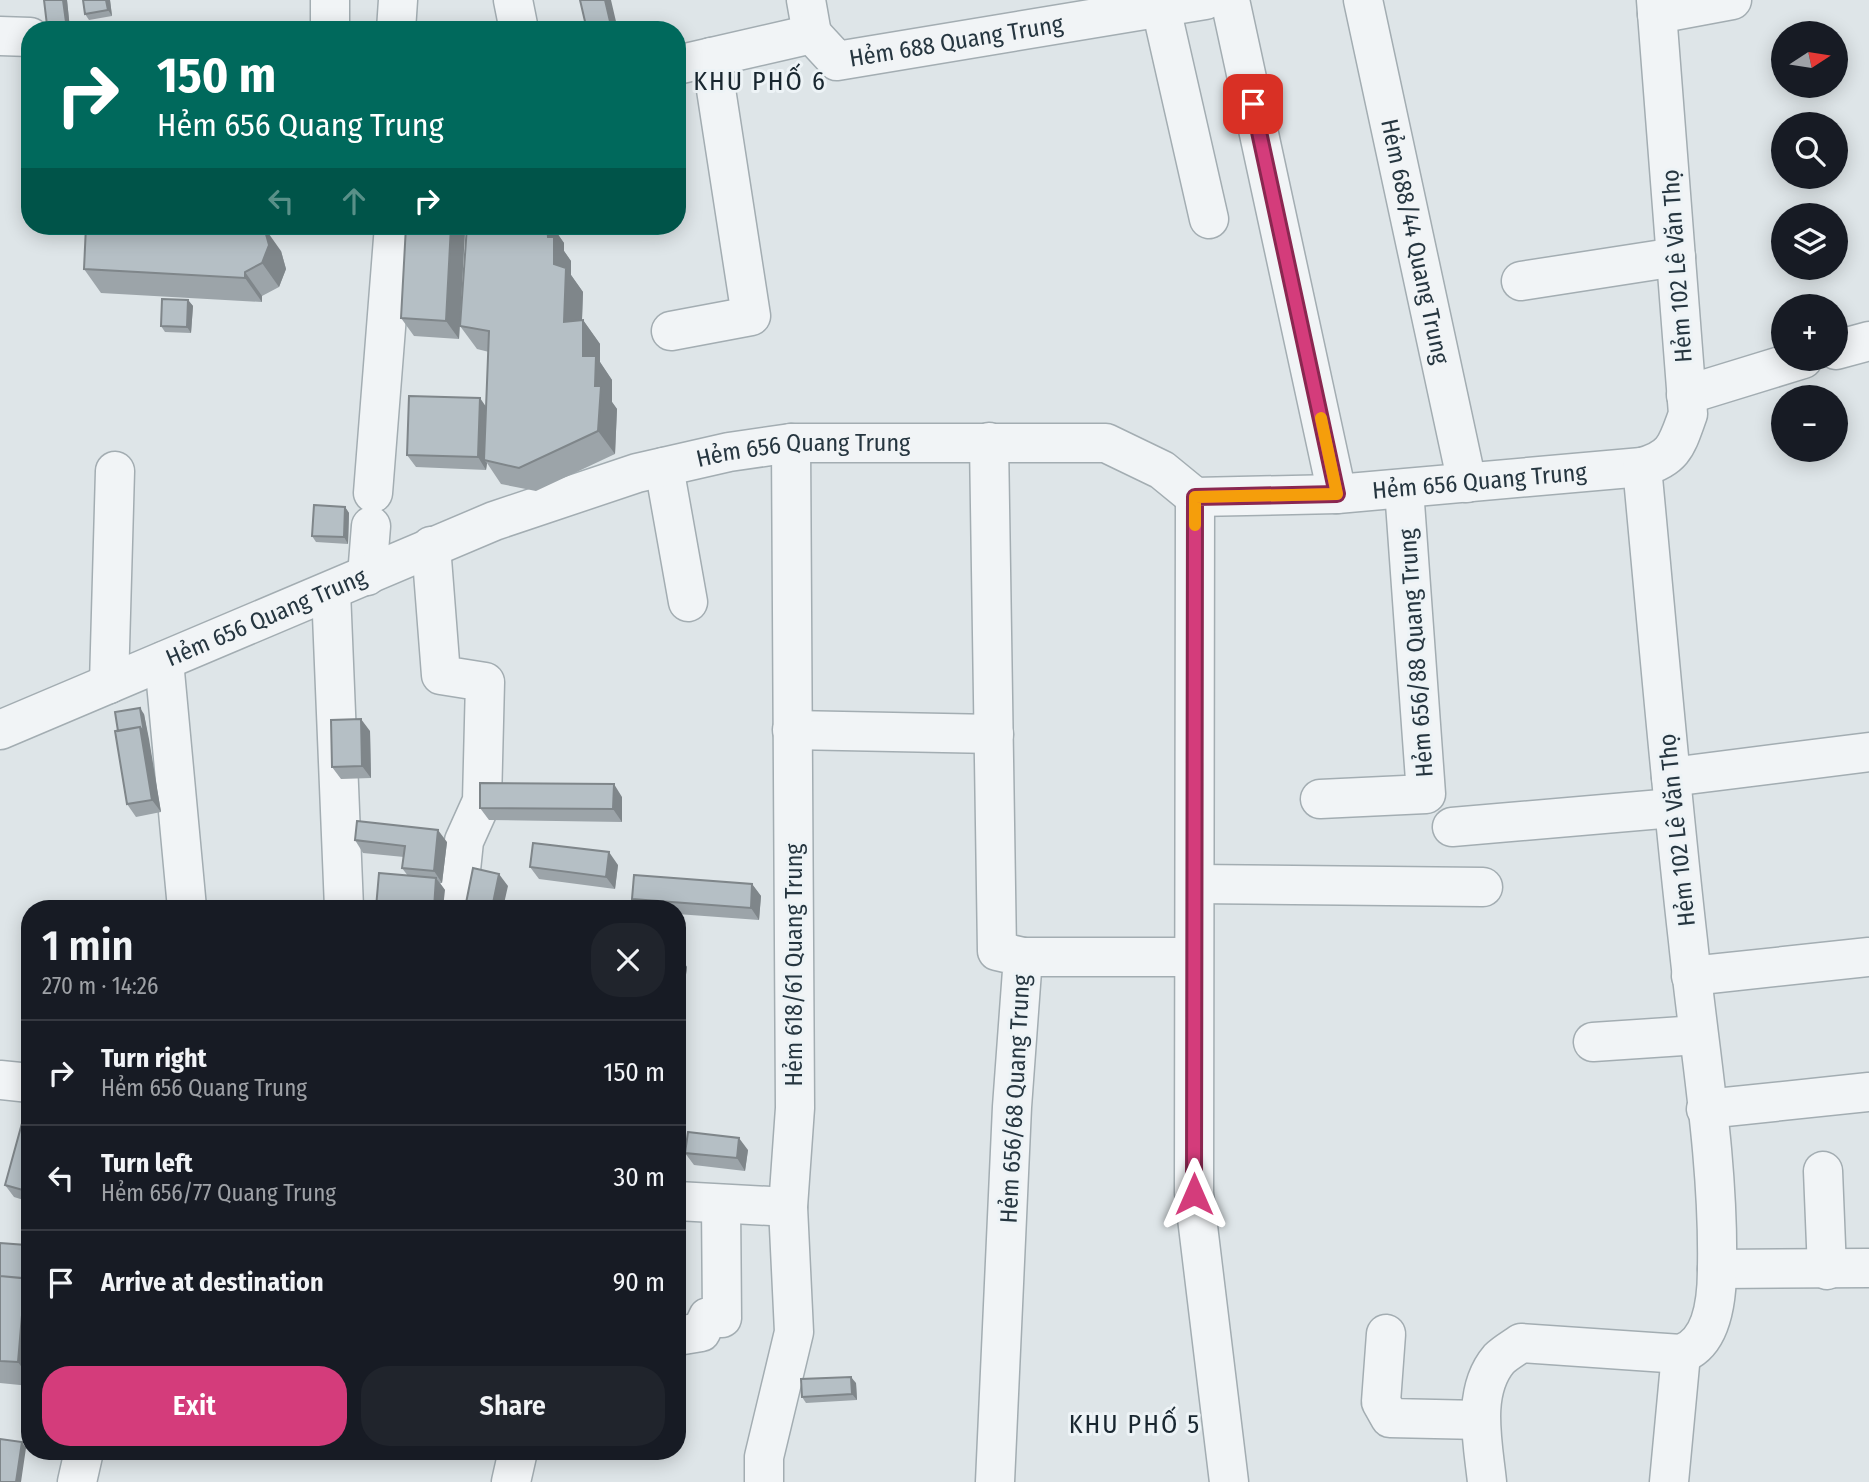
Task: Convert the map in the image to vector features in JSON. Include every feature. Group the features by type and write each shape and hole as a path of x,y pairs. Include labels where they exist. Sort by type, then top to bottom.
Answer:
{"street":[{"path":"330,0 330,21"},
{"path":"397,21 398,0"},
{"path":"513,0 517,21"},
{"name":"Hẻm 688 Quang Trung","path":"694,61 809,17 836,61 1205,0"},
{"path":"1230,0 1337,494"},
{"name":"Hẻm 688/44 Quang Trung","path":"1363,0 1467,483"},
{"path":"1657,7 1732,0"},
{"name":"Hẻm 102 Lê Văn Thọ","path":"1657,7 1688,414 1677,444 1663,461 1642,467 1672,793 1706,1109 1717,1269 1707,1332 1693,1350 1681,1354"},
{"path":"1161,8 1209,219"},
{"path":"0,36 21,37"},
{"path":"671,331 751,316 694,61"},
{"path":"367,576 393,235"},
{"path":"1521,281 1676,257"},
{"path":"1848,346 1869,341"},
{"path":"1686,395 1771,369"},
{"name":"Hẻm 656/68 Quang Trung","path":"989,442 998,951 1023,957 1012,1107 995,1482"},
{"name":"Hẻm 656 Quang Trung","path":"0,730 494,520 664,467 729,452 790,443 1107,443 1163,470 1195,497 1337,494 1642,467"},
{"name":"Hẻm 618/61 Quang Trung","path":"764,1482 764,1457 794,1332 788,1207 795,1108 790,443"},
{"path":"664,467 688,602"},
{"path":"110,684 114,471"},
{"name":"Hẻm 656/88 Quang Trung","path":"1320,799 1426,794 1405,489"},
{"path":"1195,497 1194,1194 1229,1482"},
{"path":"431,546 441,675 485,682 482,801 464,841 458,900"},
{"path":"331,591 344,900"},
{"path":"164,661 186,900"},
{"path":"792,730 994,734"},
{"path":"1452,827 1672,793 1869,752"},
{"path":"1196,884 1483,887"},
{"path":"1023,957 1193,957"},
{"path":"1692,976 1869,957"},
{"path":"1593,1042 1698,1035"},
{"path":"0,1080 21,1082"},
{"path":"1706,1109 1869,1092"},
{"path":"1823,1171 1827,1270"},
{"path":"686,1202 788,1207"},
{"path":"686,1334 701,1332 708,1317 722,1318 721,1204"},
{"path":"1717,1269 1869,1268"},
{"path":"1386,1334 1381,1402 1390,1419 1480,1420"},
{"path":"1487,1482 1480,1420 1488,1378 1500,1359 1521,1343 1681,1354 1669,1482"},
{"path":"76,1482 82,1460"},
{"path":"511,1482 516,1460"}],"building":[{"path":"44,0 63,0 66,21 47,21"},
{"path":"83,0 106,0 108,10 85,14"},
{"path":"580,0 605,0 610,21 585,21"},
{"path":"86,235 266,235 269,245 262,263 245,272 245,278 84,269"},
{"path":"406,235 451,235 446,321 401,318"},
{"path":"466,235 554,237 554,264 566,268 564,322 583,320 583,356 596,356 595,386 601,386 598,431 519,468 484,460 489,331 460,326"},
{"path":"162,299 188,300 187,327 161,326"},
{"path":"409,396 480,398 478,457 407,455"},
{"path":"314,505 345,507 344,537 312,536"},
{"path":"140,708 144,733 140,727 118,731 115,712"},
{"path":"361,719 362,766 332,767 331,720"},
{"path":"140,727 152,800 127,804 115,731"},
{"path":"480,783 614,784 613,809 480,808"},
{"path":"357,821 438,830 434,871 402,868 405,846 355,840"},
{"path":"533,843 609,852 606,877 530,867"},
{"path":"473,868 499,874 494,900 467,900"},
{"path":"379,873 436,878 435,900 377,900"},
{"path":"634,875 752,884 751,908 686,903 686,900 632,899"},
{"path":"21,1127 21,1189 5,1185"},
{"path":"688,1132 739,1138 737,1158 686,1153"},
{"path":"0,1243 21,1245 21,1278 0,1276"},
{"path":"0,1276 21,1278 18,1362 0,1361"},
{"path":"851,1377 852,1394 802,1397 801,1379"},
{"path":"0,1439 21,1442 16,1482 0,1482"}],"slow traffic":[{"path":"1195,525 1195,497 1337,494 1321,418"}],"district":[{"name":"KHU PHỐ 6","path":"760,81"},
{"name":"KHU PHỐ 5","path":"1135,1424"}],"route":[{"path":"1194,1194 1195,497 1337,494 1253,104"}]}
